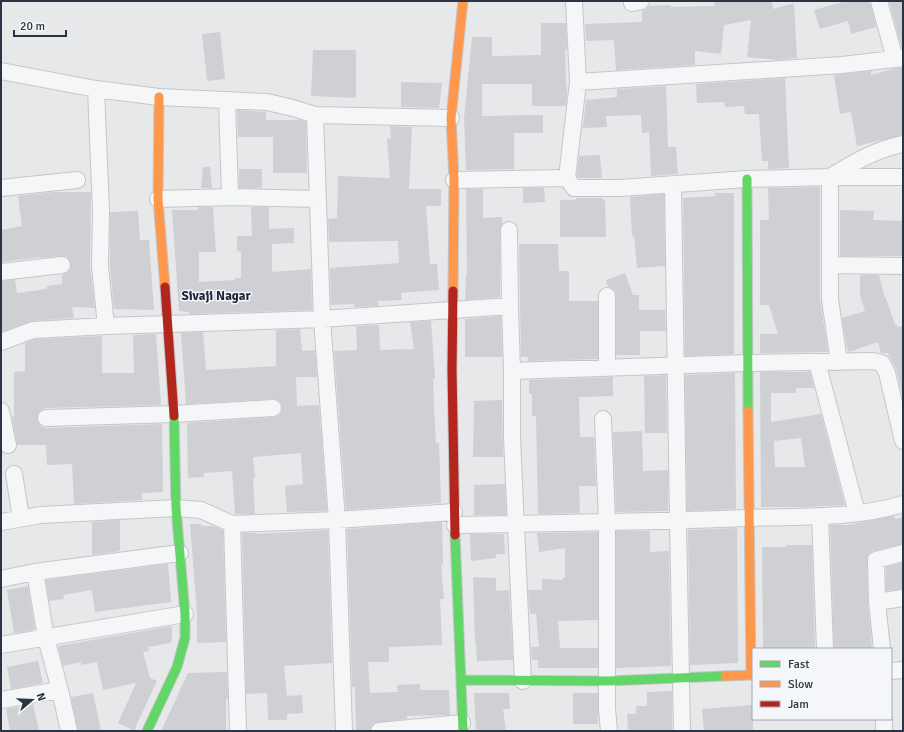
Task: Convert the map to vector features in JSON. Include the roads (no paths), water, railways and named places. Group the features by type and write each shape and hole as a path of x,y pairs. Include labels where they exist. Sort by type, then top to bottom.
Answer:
{"street":[{"path":"379,731 463,727 454,519 452,370 454,180 451,118 463,1"},
{"path":"574,1 578,82 567,178 574,188 620,188 747,179 903,177"},
{"path":"578,82 827,66 899,59 878,1"},
{"path":"1,71 96,89 159,97 267,102 315,115 451,118"},
{"path":"96,89 101,211 100,266 106,326"},
{"path":"146,731 177,667 185,638 185,614 176,508 174,414 158,199 159,97"},
{"path":"227,100 230,197"},
{"path":"315,115 322,318 337,520 344,731"},
{"path":"830,178 858,160 890,146 903,144"},
{"path":"454,180 567,178"},
{"path":"830,178 830,299 839,362"},
{"path":"461,680 608,681 752,675 747,362 747,179"},
{"path":"1,188 77,180"},
{"path":"674,185 682,731"},
{"path":"158,199 230,197 317,199"},
{"path":"509,230 512,438 523,681"},
{"path":"1,272 62,265"},
{"path":"830,265 903,266"},
{"path":"607,296 607,368"},
{"path":"1,342 33,330 322,318 510,306"},
{"path":"512,371 747,362 873,361 882,364 887,373 903,441"},
{"path":"817,362 857,513"},
{"path":"46,418 174,414 273,408"},
{"path":"1,412 8,445"},
{"path":"603,418 607,522 607,708 609,731"},
{"path":"14,474 21,518"},
{"path":"1,522 41,515 176,508 201,510 232,524 337,520 454,519 516,524 678,522 820,516 884,510 903,504"},
{"path":"820,516 825,648"},
{"path":"232,524 238,731"},
{"path":"1,579 36,572 180,553"},
{"path":"882,648 877,602 876,560 903,553"},
{"path":"36,572 46,638 69,731"},
{"path":"877,602 903,598"},
{"path":"1,644 46,638 185,614"},
{"path":"892,671 903,670"},
{"path":"1,700 60,690"},
{"path":"884,720 884,731"}],"district":[{"name":"Sivaji Nagar","path":"216,296"}]}
